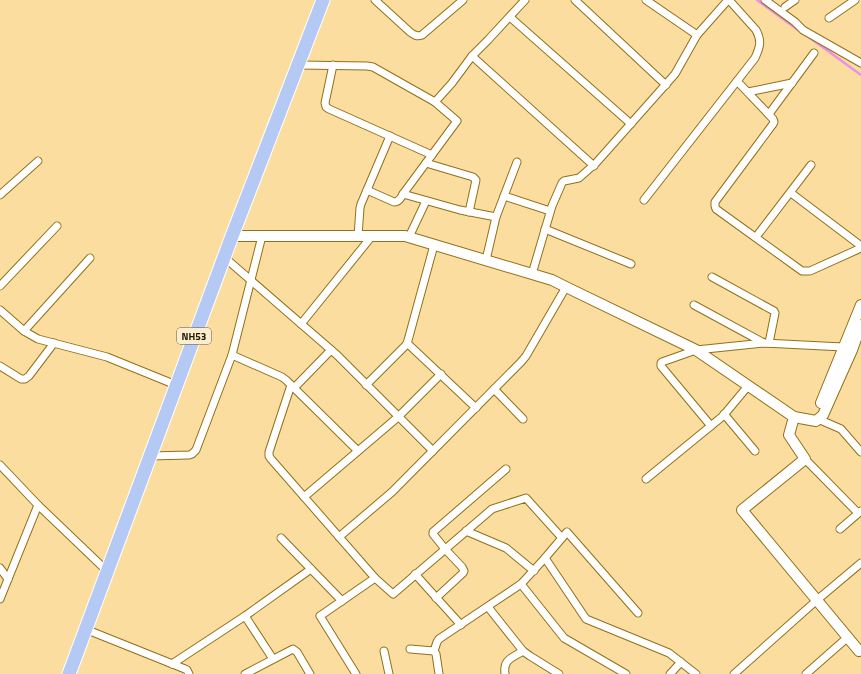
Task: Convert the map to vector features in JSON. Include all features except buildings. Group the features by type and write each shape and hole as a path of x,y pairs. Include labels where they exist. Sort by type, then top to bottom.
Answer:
{"highway":[{"name":"NH53","path":"69,674 224,257 323,0"}],"street":[{"path":"375,0 410,32 418,36 422,35 463,0"},
{"path":"435,102 452,83 472,56 526,0"},
{"path":"575,0 666,85"},
{"path":"646,0 697,35"},
{"path":"532,274 550,211 562,183 564,181 577,179 594,166 666,85 677,71 697,35 729,0 756,30 760,41 756,58 644,200"},
{"path":"765,0 796,22 802,30 861,63"},
{"path":"785,7 795,0"},
{"path":"829,18 855,0"},
{"path":"510,17 631,124"},
{"path":"769,114 814,53"},
{"path":"472,56 594,166"},
{"path":"298,65 368,66 435,102 457,121 399,201 394,202 367,190"},
{"path":"333,65 325,103 326,107 432,155"},
{"path":"737,81 769,114 774,122 715,202 716,209 802,271 810,271 861,247 791,193"},
{"path":"748,92 792,82"},
{"path":"358,236 360,208 390,136"},
{"path":"0,196 38,161"},
{"path":"486,260 496,217 517,162"},
{"path":"426,163 475,178 476,180 469,212"},
{"path":"756,237 811,165"},
{"path":"403,194 469,212 496,217"},
{"path":"504,196 550,211"},
{"path":"409,237 426,200"},
{"path":"0,286 57,226"},
{"path":"545,229 631,264"},
{"path":"232,236 405,236 552,280 696,350 794,417 817,420 841,429 861,452"},
{"path":"150,456 190,455 196,450 232,355 262,236"},
{"path":"301,324 372,236"},
{"path":"366,385 407,343 434,245"},
{"path":"224,257 331,350 433,451"},
{"path":"24,331 90,258"},
{"path":"712,277 775,313 767,343"},
{"path":"339,537 389,495 524,360 566,287"},
{"path":"694,306 767,343"},
{"path":"817,420 818,409 852,350 860,306"},
{"path":"0,310 24,331 38,339 107,357 176,385"},
{"path":"0,320 9,318"},
{"path":"0,366 21,379 25,379 54,343"},
{"path":"407,343 476,408"},
{"path":"711,426 660,364 662,362 696,350 767,343 852,350"},
{"path":"331,350 293,386 269,452 269,456 375,578 393,594 492,509 526,498 562,538"},
{"path":"232,355 282,377 293,386 358,451"},
{"path":"304,497 398,417 441,374"},
{"path":"646,480 711,426 724,414 748,386"},
{"path":"494,390 523,419"},
{"path":"724,414 754,451"},
{"path":"794,417 789,435 805,459 860,512 840,529"},
{"path":"805,459 742,510 859,651 861,650"},
{"path":"0,465 38,505 107,571"},
{"path":"436,598 464,571 433,534 433,532 506,469"},
{"path":"0,599 38,505"},
{"path":"466,531 506,548 534,571"},
{"path":"438,674 436,654 434,651 440,639 521,584 534,571 566,532 638,612"},
{"path":"281,538 342,601"},
{"path":"545,558 586,619 669,653 696,674"},
{"path":"734,674 861,563"},
{"path":"0,568 8,579"},
{"path":"172,664 245,616 310,569"},
{"path":"415,574 461,625"},
{"path":"356,674 320,616 375,578"},
{"path":"521,584 564,638 626,674"},
{"path":"488,607 523,651 559,674"},
{"path":"245,616 273,659"},
{"path":"86,629 188,670 188,674"},
{"path":"806,674 848,637"},
{"path":"245,674 293,649 297,652 310,674"},
{"path":"410,649 434,651"},
{"path":"384,651 389,674"},
{"path":"504,674 506,663 523,651"},
{"path":"670,674 680,662"}],"waterway":[{"path":"757,0 798,30"},
{"path":"806,35 861,75"}]}
